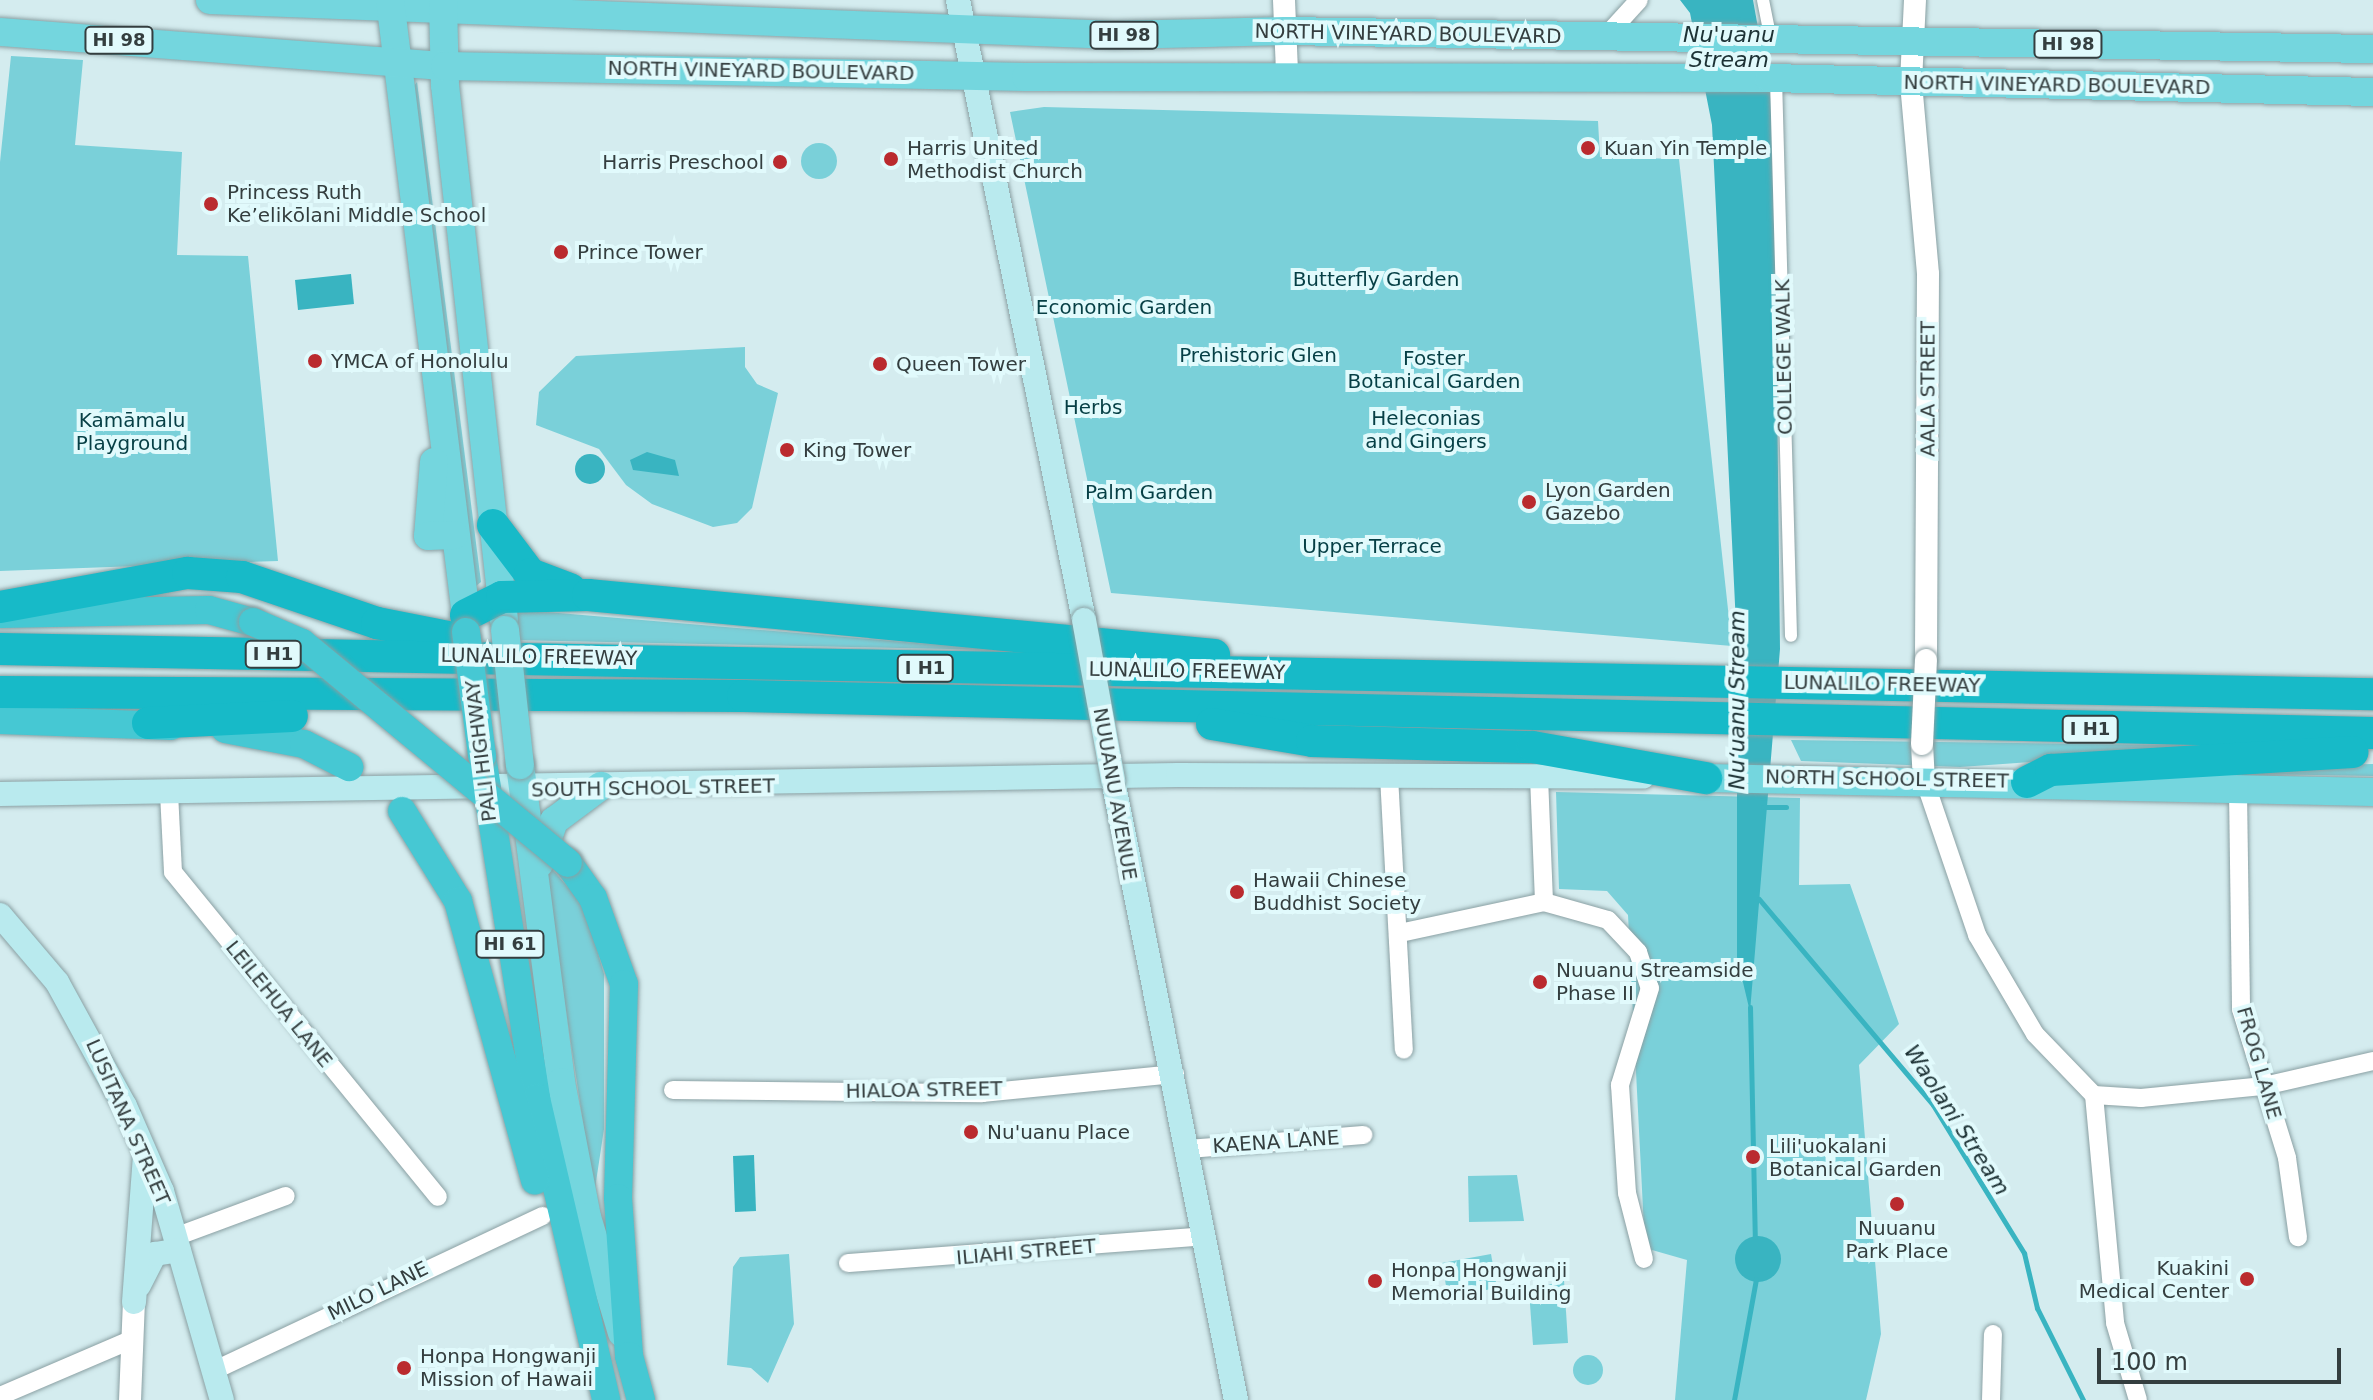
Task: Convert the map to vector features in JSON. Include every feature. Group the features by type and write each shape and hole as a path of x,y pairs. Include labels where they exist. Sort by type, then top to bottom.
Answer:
{"highway":[{"path":"493,525 530,574 588,595"},
{"path":"0,607 188,573 242,577 377,623 546,655"},
{"path":"466,624 502,597 588,595 1179,649 1304,672"},
{"path":"0,614 209,610 253,622 302,643 568,863 593,898 624,984 618,1198 629,1356"},
{"name":"PALI HIGHWAY","path":"466,624 482,756 536,1098 606,1399"},
{"name":"LUNALILO FREEWAY","path":"0,649 546,655 2373,694"},
{"path":"2087,686 2165,673 2373,672"},
{"name":"LUNALILO FREEWAY","path":"0,692 743,696 2373,733"},
{"path":"148,723 743,696"},
{"path":"1139,706 1301,740 1533,747 1710,778"},
{"path":"0,720 148,723 248,731 304,744 349,767"},
{"path":"2027,782 2051,770 2373,750"},
{"path":"402,811 458,901 543,1216 606,1399"},
{"name":"PALI HIGHWAY","path":"629,1356 641,1400"}],"main road":[{"name":"HI 98","path":"210,0 443,7"},
{"name":"NUUANU AVENUE","path":"958,0 976,74 1113,780 1175,1074 1236,1400"},
{"name":"PALI HIGHWAY","path":"390,5 466,624"},
{"name":"PALI HIGHWAY","path":"443,7 445,66 537,909 587,1217 629,1356"},
{"name":"NORTH VINEYARD BOULEVARD","path":"443,7 964,30 1607,35 2373,49"},
{"name":"HI 98","path":"0,32 445,66"},
{"name":"NORTH VINEYARD BOULEVARD","path":"445,66 976,74 1287,73 1773,78 2373,92"},
{"name":"NORTH SCHOOL STREET","path":"1113,780 1795,776 2238,791 2373,792"},
{"name":"SOUTH SCHOOL STREET","path":"0,794 488,790 521,778 601,786 1113,780"},
{"path":"537,909 539,855 551,828 572,802 601,786"},
{"name":"LUSITANA STREET","path":"0,915 57,982 99,1050 145,1155 177,1243 222,1400"},
{"path":"134,1302 145,1155"},
{"path":"134,1302 155,1254 177,1243"}],"street":[{"path":"1284,0 1287,73"},
{"path":"1607,35 1639,0"},
{"path":"1763,0 1767,40"},
{"name":"AALA STREET","path":"1915,0 1911,83 1928,274 1924,779"},
{"name":"COLLEGE WALK","path":"1773,78 1791,636"},
{"path":"1389,776 1400,933 1404,1050"},
{"path":"1539,777 1544,902"},
{"path":"1924,779 1977,935 2035,1034 2094,1095 2115,1323 2138,1400"},
{"name":"FROG LANE","path":"2238,791 2241,1009 2287,1158 2298,1237"},
{"name":"LEILEHUA LANE","path":"169,793 169,856 181,884 438,1197"},
{"path":"1400,933 1544,902 1608,920 1638,952 1650,988 1620,1085 1627,1193 1644,1259"},
{"path":"2094,1095 2141,1098 2264,1086 2373,1061"},
{"name":"HIALOA STREET","path":"673,1090 982,1093 1175,1074"},
{"name":"KAENA LANE","path":"1188,1149 1363,1135"},
{"path":"177,1243 286,1196"},
{"name":"MILO LANE","path":"215,1370 543,1216"},
{"name":"ILIAHI STREET","path":"848,1263 1205,1236"},
{"path":"130,1400 134,1302"},
{"path":"1991,1400 1993,1334"},
{"path":"0,1396 133,1339"}],"green space":[{"name":"Kamāmalu Playground","path":"11,56 83,60 75,145 182,152 177,255 248,256 278,561 0,571 0,162"},
{"path":"417,82 481,582 466,594 414,86"},
{"name":"Foster Botanical Garden","path":"1044,107 1598,121 1600,157 1679,159 1732,646 1111,593 1010,112"},
{"path":"819,143 831,149 837,161 831,173 819,179 807,173 801,161 807,149"},
{"path":"745,347 745,367 757,384 778,393 752,508 737,523 713,527 652,504 626,485 599,449 536,425 539,392 576,356"},
{"path":"511,609 1001,650 510,640"},
{"path":"1791,740 2260,746 1960,767 1801,761"},
{"path":"2373,764 2373,776 2192,773 2191,767"},
{"name":"Lili'uokalani Botanical Garden","path":"1556,792 1800,798 1799,885 1850,884 1899,1024 1859,1065 1881,1334 1866,1400 1675,1400 1687,1260 1645,1248 1628,915 1607,891 1559,889"},
{"path":"543,859 584,905 604,974 604,1129 594,1195"},
{"path":"1517,1175 1524,1221 1469,1222 1468,1176"},
{"path":"789,1254 794,1324 768,1383 751,1368 727,1365 733,1267 740,1257"},
{"path":"1491,1254 1497,1288 1448,1297 1442,1263"},
{"path":"1564,1280 1568,1343 1533,1345 1529,1291"},
{"path":"1588,1355 1599,1359 1603,1370 1599,1381 1588,1385 1577,1381 1573,1370 1577,1359"}],"water":[{"name":"Nu'uanu Stream","path":"1680,0 1753,0 1774,116 1780,649 1750,1012 1737,957 1737,646 1712,125 1690,13"},
{"path":"351,274 354,304 298,310 295,280"},
{"path":"647,452 675,460 679,476 633,470 630,460"},
{"path":"590,454 601,458 605,469 601,480 590,484 579,480 575,469 579,458"},
{"path":"754,1155 756,1211 735,1212 733,1156"},
{"path":"1758,1236 1774,1243 1781,1259 1774,1275 1758,1282 1742,1275 1735,1259 1742,1243"}],"waterway":[{"path":"1763,807 1786,807"},
{"name":"Waolani Stream","path":"1759,899 1933,1105 2024,1253 2037,1308 2083,1400"},
{"name":"Nuʻuanu Stream","path":"1750,1007 1755,1237"},
{"name":"Nuʻuanu Stream","path":"1734,1400 1756,1279"}],"place":[{"name":"Kuan Yin Temple","path":"1588,148"},
{"name":"Harris United Methodist Church","path":"891,159"},
{"name":"Harris Preschool","path":"780,162"},
{"name":"Princess Ruth Ke’elikōlani Middle School","path":"211,204"},
{"name":"Prince Tower","path":"561,252"},
{"name":"YMCA of Honolulu","path":"315,361"},
{"name":"Queen Tower","path":"880,364"},
{"name":"King Tower","path":"787,450"},
{"name":"Lyon Garden Gazebo","path":"1529,502"},
{"name":"Hawaii Chinese Buddhist Society","path":"1237,892"},
{"name":"Nuuanu Streamside Phase II","path":"1540,982"},
{"name":"Nu'uanu Place","path":"971,1132"},
{"name":"Lili'uokalani Botanical Garden","path":"1753,1157"},
{"name":"Nuuanu Park Place","path":"1897,1204"},
{"name":"Kuakini Medical Center","path":"2247,1279"},
{"name":"Honpa Hongwanji Memorial Building","path":"1375,1281"},
{"name":"Honpa Hongwanji Mission of Hawaii","path":"404,1368"}],"park label":[{"name":"Butterfly Garden","path":"1376,279"},
{"name":"Economic Garden","path":"1124,307"},
{"name":"Prehistoric Glen","path":"1258,355"},
{"name":"Herbs","path":"1093,407"},
{"name":"Heleconias and Gingers","path":"1426,430"},
{"name":"Palm Garden","path":"1149,492"},
{"name":"Upper Terrace","path":"1372,546"}]}
